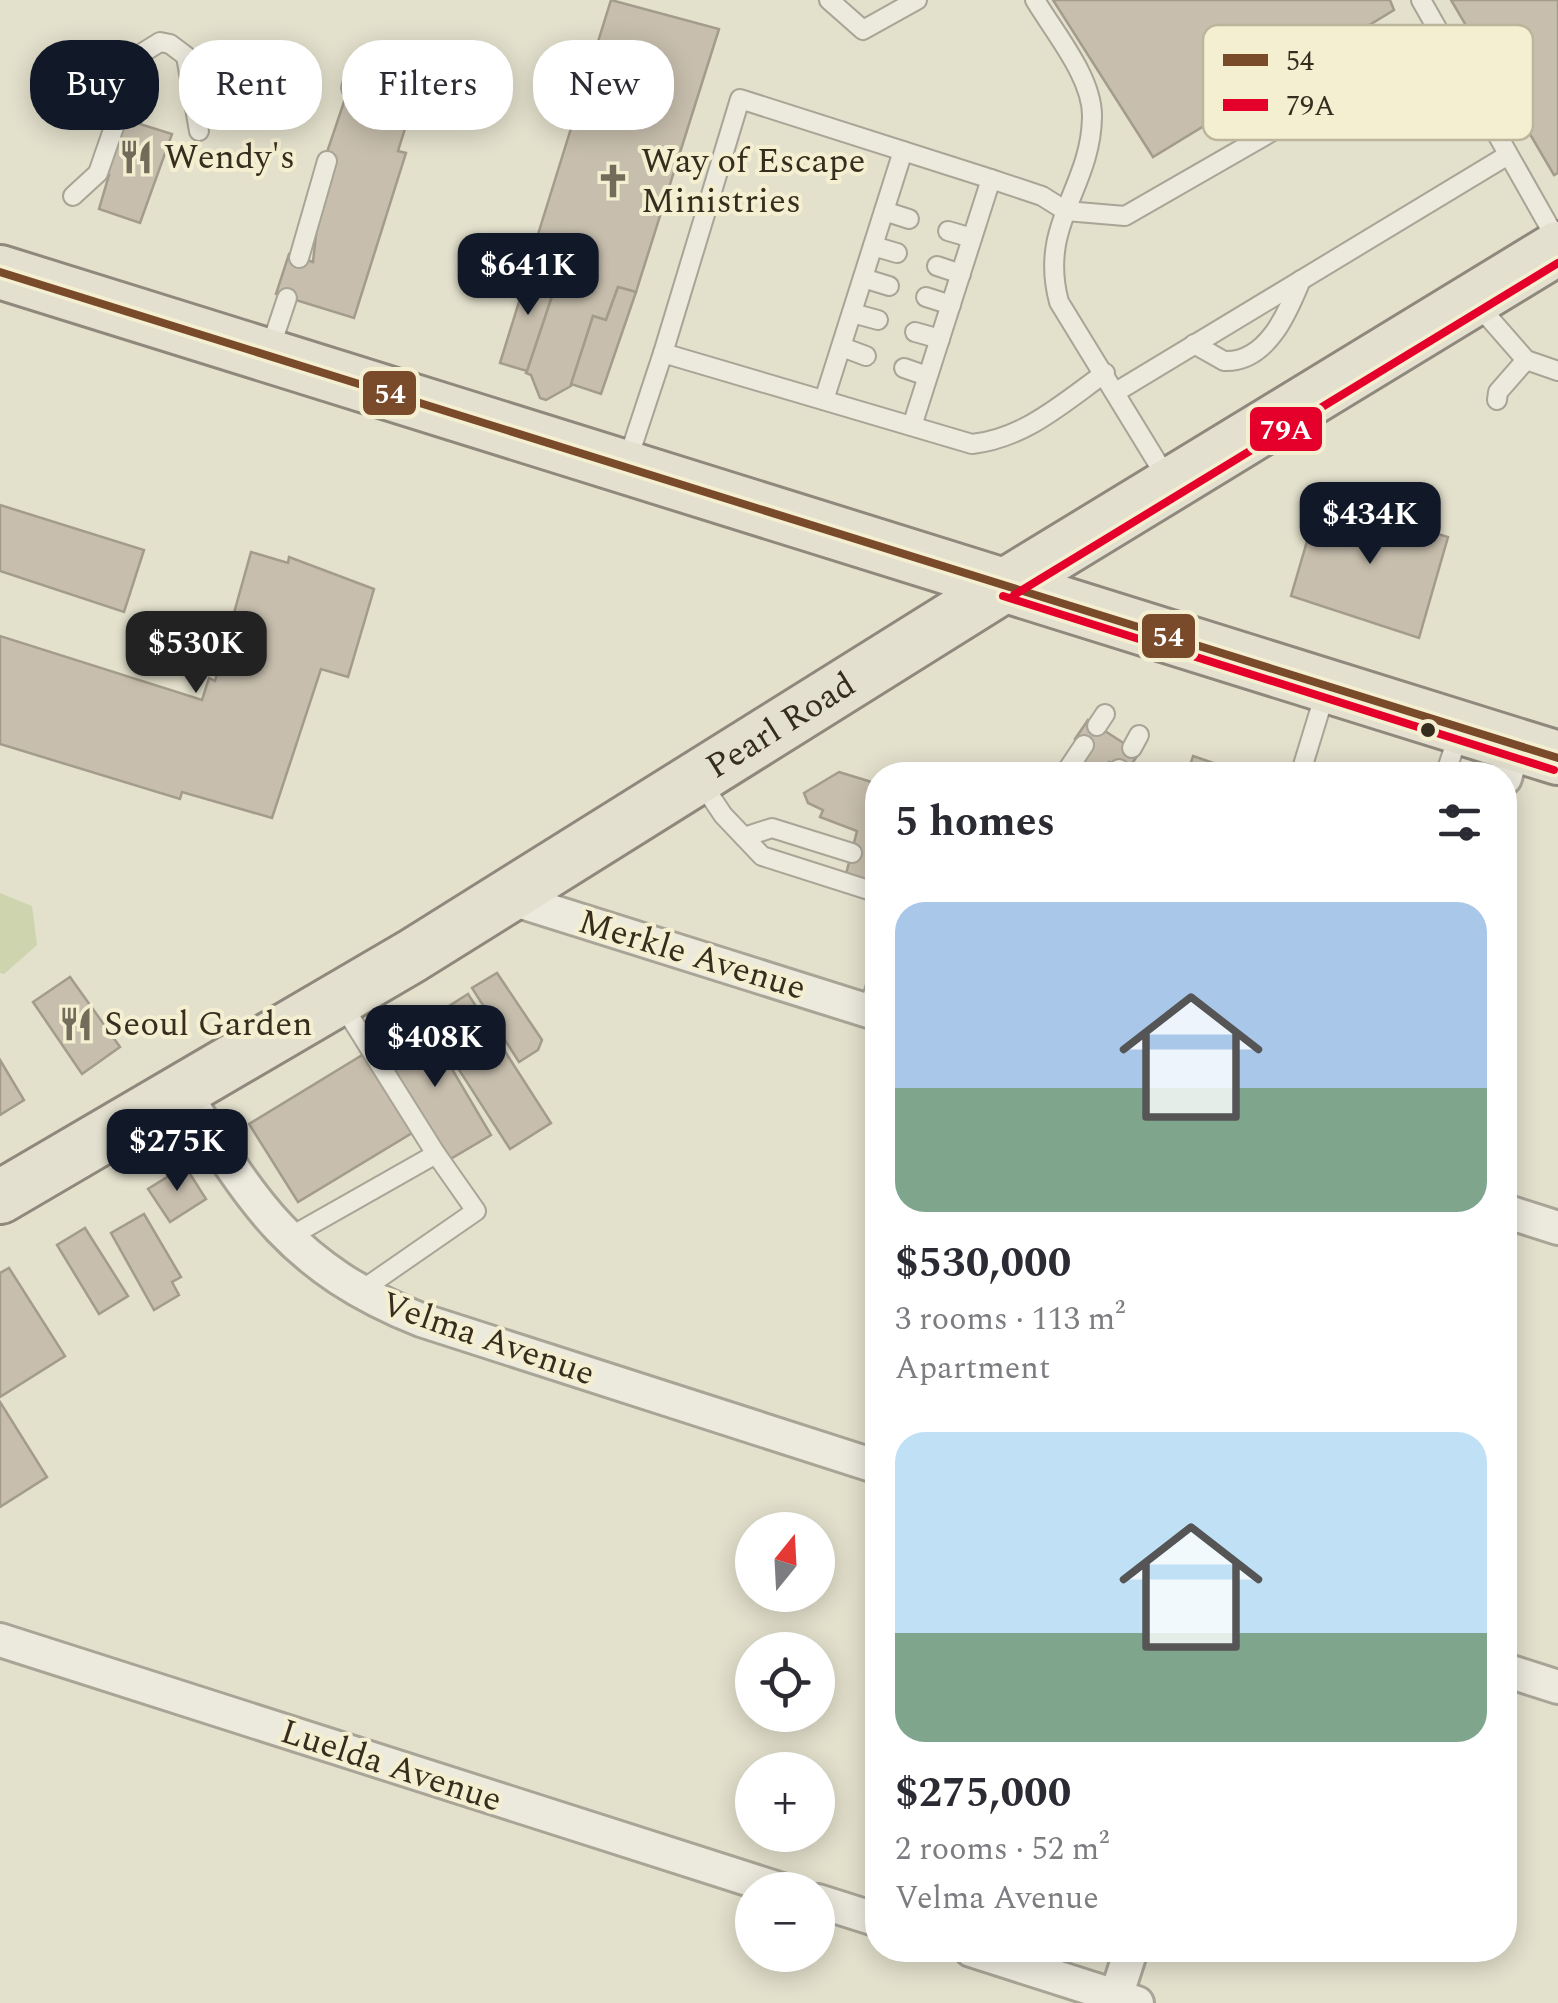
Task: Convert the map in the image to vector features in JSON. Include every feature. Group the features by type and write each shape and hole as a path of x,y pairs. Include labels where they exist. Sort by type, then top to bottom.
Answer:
{"main road":[{"name":"Pearl Road","path":"0,1197 340,1000 1558,246"},
{"path":"0,272 1327,685 1453,751 1526,760"}],"street":[{"name":"Merkle Avenue","path":"506,898 865,998"},
{"name":"Velma Avenue","path":"183,1090 259,1208 285,1239 359,1292 421,1320 865,1463"},
{"path":"1517,1215 1558,1228"},
{"name":"Luelda Avenue","path":"0,1640 735,1875"},
{"path":"1517,1674 1558,1686"},
{"path":"835,1906 865,1916"},
{"path":"1007,1962 1122,2001 1129,1962"}],"lane":[{"path":"829,0 864,30 917,0"},
{"path":"1036,0 1085,87 1092,114 1087,148 1050,269 1059,302 1170,484"},
{"path":"1421,0 1435,25"},
{"path":"73,196 98,173 139,56 151,46 170,44 186,56 199,131"},
{"path":"626,466 740,98 1042,196 1066,211 1125,216 1257,140"},
{"path":"1500,140 1558,246"},
{"path":"824,400 904,151"},
{"path":"1116,392 1508,154"},
{"path":"299,258 327,162"},
{"path":"912,426 991,179"},
{"path":"884,210 910,219"},
{"path":"948,231 972,238"},
{"path":"873,246 897,254"},
{"path":"936,266 960,274"},
{"path":"863,278 889,286"},
{"path":"1194,344 1224,361 1249,352 1279,329 1300,280"},
{"path":"926,297 950,304"},
{"path":"268,355 287,298"},
{"path":"1473,300 1526,360 1558,371"},
{"path":"852,313 878,320"},
{"path":"915,332 940,339"},
{"path":"842,348 866,356"},
{"path":"663,353 972,444 998,440 1029,427 1105,373"},
{"path":"1497,400 1498,392 1526,360"},
{"path":"904,368 927,376"},
{"path":"1304,762 1327,685"},
{"path":"1073,762 1084,745"},
{"path":"698,778 762,856 865,889"},
{"path":"744,837 772,828 852,854"},
{"path":"340,1000 476,1211 359,1292"},
{"path":"285,1239 436,1154"}],"green space":[{"path":"0,893 32,906 37,945 4,974 0,973"}],"building":[{"path":"611,0 719,29 636,292 618,287 606,320 593,316 571,386 546,400 540,398 531,375 526,373 553,293 544,290 553,266 532,260 529,267 513,262 520,239 535,244 571,130 674,130 674,40 599,40"},
{"path":"1053,0 1390,0 1394,10 1369,25 1203,25 1203,127 1153,157"},
{"path":"1451,0 1558,0 1558,173 1554,175 1533,139 1533,25 1466,25"},
{"path":"342,108 342,130 405,130 398,151 406,153 354,318 276,294 289,254 313,262 324,161"},
{"name":"Wendy's","path":"120,130 159,130 172,134 140,223 99,209 109,175 103,173"},
{"path":"532,260 553,266 544,290 553,293 527,371 500,363"},
{"path":"618,287 636,292 601,394 571,384 593,316 606,320"},
{"path":"1320,497 1448,537 1419,638 1291,596"},
{"path":"0,505 144,550 124,612 0,571"},
{"path":"251,552 288,563 289,557 374,589 348,677 321,669 272,818 182,792 180,799 0,744 0,636 202,700 209,678 215,681"},
{"path":"1088,720 1139,753 1133,762 1084,762 1091,750 1075,739"},
{"path":"839,772 865,780 865,883 845,878 857,831 820,817 823,810 808,803 804,793"},
{"path":"497,973 542,1040 538,1050 519,1062 472,988"},
{"name":"Seoul Garden","path":"70,977 120,1047 82,1074 33,1002"},
{"path":"468,994 551,1123 510,1149 427,1020"},
{"path":"423,1020 491,1135 447,1161 378,1046"},
{"path":"364,1054 412,1133 298,1202 249,1124"},
{"path":"0,1060 24,1100 0,1115"},
{"path":"185,1166 206,1199 170,1222 148,1189"},
{"path":"144,1214 181,1277 172,1282 179,1295 154,1310 111,1233"},
{"path":"85,1228 128,1296 99,1314 57,1245"},
{"path":"9,1268 65,1356 0,1397 0,1273"},
{"path":"0,1402 47,1477 0,1507"}],"transit line":[{"name":"79A","path":"1014,595 1558,263"},
{"name":"54","path":"0,272 1558,758"},
{"name":"79A","path":"1003,596 1554,770"}],"place":[{"name":"Wendy's","path":"136,157"},
{"name":"Way of Escape Ministries","path":"613,181"},
{"name":"Seoul Garden","path":"76,1024"}]}
